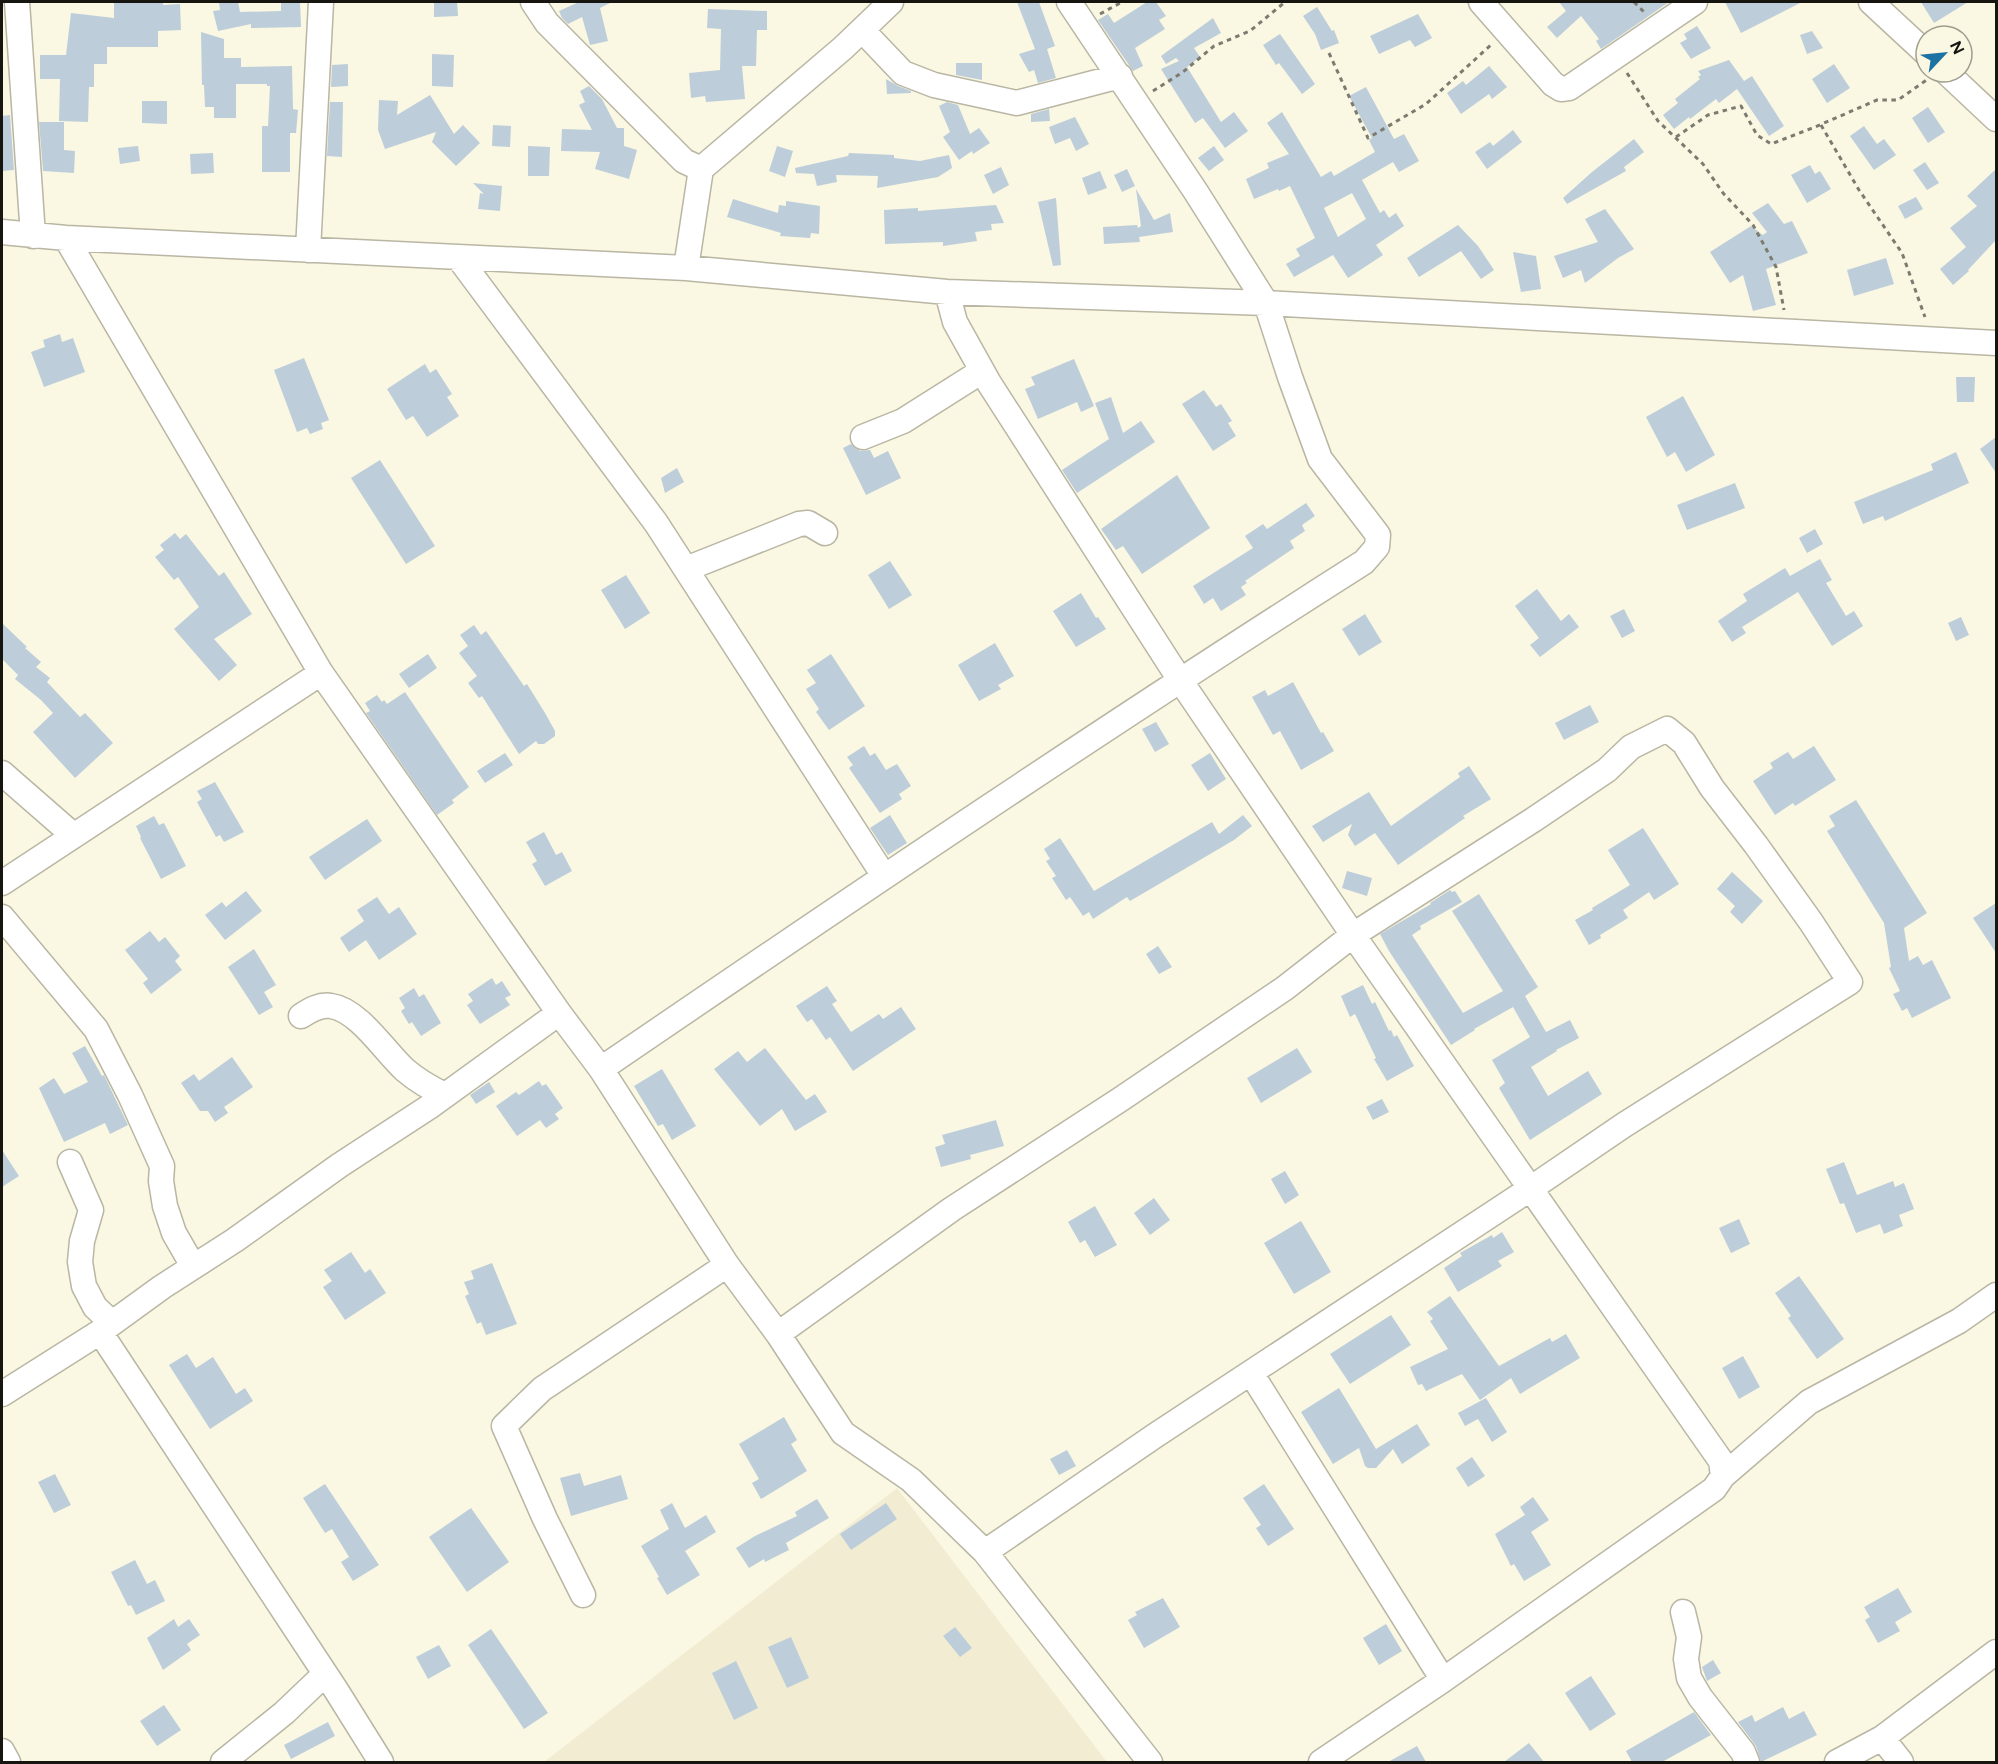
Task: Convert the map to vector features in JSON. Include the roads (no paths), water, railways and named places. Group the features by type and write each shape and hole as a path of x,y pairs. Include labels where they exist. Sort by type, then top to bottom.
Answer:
{"street":[{"path":"17,2 33,236"},
{"path":"308,250 321,2"},
{"path":"532,2 547,23 684,161 701,169"},
{"path":"686,268 701,169 862,30 891,2"},
{"path":"601,1069 884,876 1180,680 1364,562 1377,547 1378,535 1320,459 1266,303 1197,192 1069,2"},
{"path":"1481,2 1553,84 1561,89 1569,88 1695,2"},
{"path":"1870,2 1914,42"},
{"path":"862,30 903,73 934,85 1017,103 1120,76"},
{"path":"1950,84 1996,119"},
{"path":"2,232 66,238 686,268 947,292 1266,303 1996,343"},
{"path":"66,238 321,673 559,1013 601,1069 727,1265 778,1334 843,1433 911,1480 985,1551 1150,1762"},
{"path":"459,257 656,523 884,876"},
{"path":"947,292 955,322 982,370 1180,680 1353,935 1721,1461 1723,1476"},
{"path":"863,436 903,421 982,370"},
{"path":"686,569 799,524 808,523 825,533"},
{"path":"2,883 321,673"},
{"path":"778,1334 952,1209 1285,988 1353,935 1607,770 1631,747 1667,729 1684,742 1712,788 1811,922 1850,982 1624,1125 1530,1190 1251,1372 985,1551"},
{"path":"2,773 73,835"},
{"path":"2,917 96,1029 130,1095 162,1166 161,1181 165,1206 174,1233 194,1266"},
{"path":"301,1016 316,1007 331,1006 350,1013 405,1070 422,1084 445,1095"},
{"path":"2,1394 106,1327 445,1095 559,1013"},
{"path":"70,1162 91,1210 82,1241 80,1262 84,1286 106,1327 381,1762"},
{"path":"583,1595 545,1519 504,1426 542,1389 727,1265"},
{"path":"1321,1762 1443,1680 1714,1488 1723,1476 1809,1402 1959,1321 1996,1295"},
{"path":"1251,1372 1443,1680"},
{"path":"1683,1612 1689,1637 1686,1659 1689,1678 1700,1697 1743,1752 1747,1762"},
{"path":"1837,1762 1882,1738 1996,1652"},
{"path":"223,1762 284,1713 325,1674"},
{"path":"1882,1738 1901,1762"},
{"path":"2,1751 8,1762"}]}
